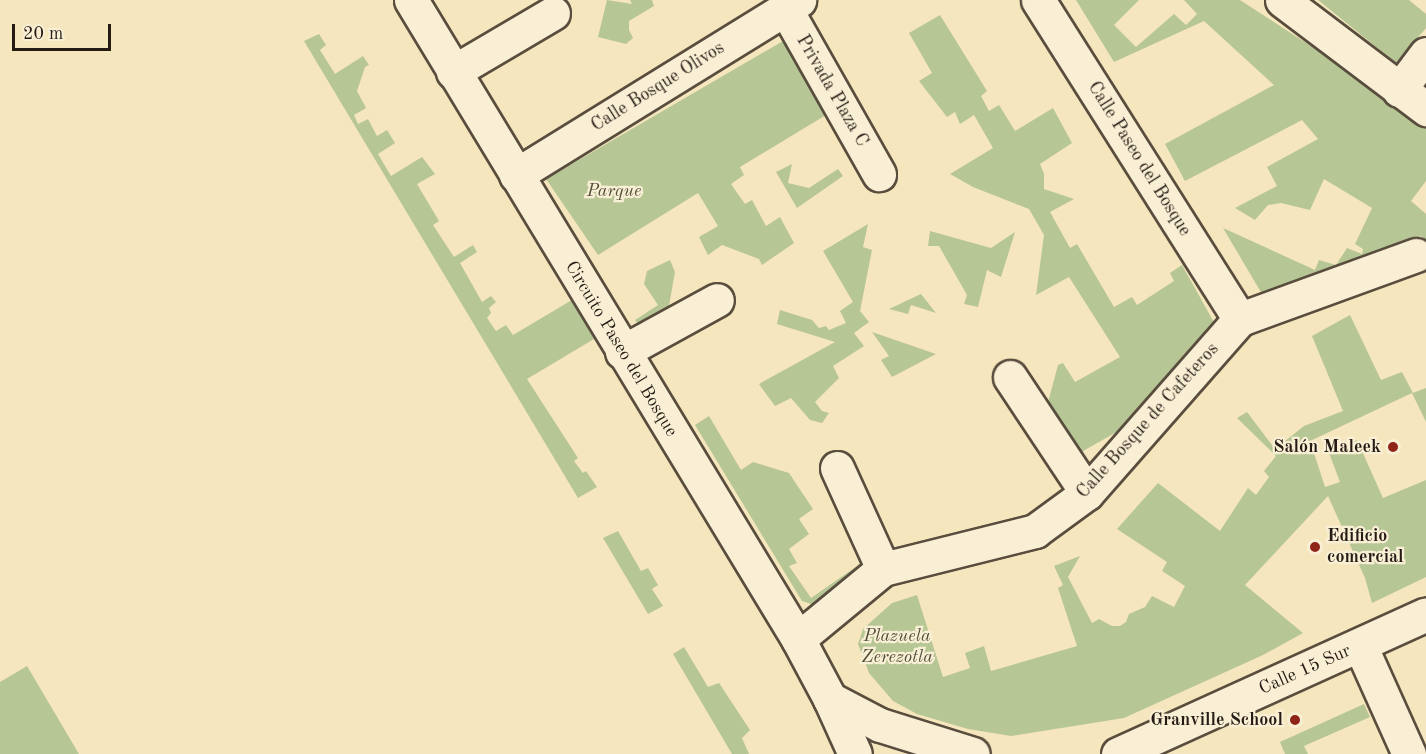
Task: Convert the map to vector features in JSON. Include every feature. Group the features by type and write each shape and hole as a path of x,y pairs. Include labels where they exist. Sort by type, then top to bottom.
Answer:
{"street":[{"name":"Circuito Paseo del Bosque","path":"411,0 622,352 798,639 830,699 855,754"},
{"name":"Calle Paseo del Bosque","path":"1038,0 1240,319"},
{"path":"1282,0 1426,109"},
{"name":"Privada Plaza C","path":"792,4 879,174"},
{"name":"Calle Bosque Olivos","path":"516,175 792,4"},
{"path":"453,72 553,13"},
{"path":"1399,90 1426,54"},
{"path":"1240,319 1416,255"},
{"path":"622,352 717,300"},
{"name":"Calle Bosque de Cafeteros","path":"798,639 883,569 1035,531 1087,492 1240,319"},
{"path":"1010,377 1087,492"},
{"path":"837,468 883,569"},
{"name":"Calle 15 Sur","path":"1118,754 1426,614"},
{"path":"1360,645 1408,754"},
{"path":"830,699 880,725 973,754"}],"green space":[{"path":"607,0 632,4 630,0 652,0 654,6 629,21 629,30 633,38 626,44 598,37"},
{"path":"1076,0 1139,0 1114,25 1136,47 1174,14 1186,25 1197,14 1184,0 1240,0 1426,121 1426,181 1411,201 1426,214 1426,240 1421,236 1265,299 1223,228 1315,270 1319,260 1336,265 1347,248 1362,254 1363,249 1355,244 1372,208 1324,179 1310,210 1281,203 1268,205 1255,220 1235,208 1277,186 1267,167 1318,139 1302,120 1185,181 1165,144 1274,85 1204,21 1114,62"},
{"path":"1318,0 1409,0 1426,14 1426,28 1396,63"},
{"path":"940,15 987,91 981,96 989,111 999,105 1015,131 1053,108 1072,143 1040,164 1044,174 1044,189 1074,199 1050,212 1070,248 1077,244 1114,307 1132,297 1137,305 1174,281 1170,273 1182,265 1220,333 1152,412 1076,455 1047,406 1058,365 1063,363 1075,382 1120,357 1069,277 1036,295 1044,235 1029,209 973,187 950,174 993,148 974,115 960,124 955,112 947,117 919,81 932,73 909,33"},
{"path":"319,34 326,45 320,50 335,74 363,56 369,65 365,67 357,91 366,108 354,115 358,124 368,119 377,136 387,130 395,143 378,154 391,176 422,157 435,174 417,184 439,221 433,225 454,257 473,245 477,252 460,263 482,302 491,296 496,302 489,308 491,313 487,318 496,331 506,325 513,335 572,300 594,339 527,379 578,458 574,461 583,473 586,471 597,487 578,498 304,41"},
{"name":"Parque","path":"783,41 826,115 740,167 744,175 731,184 745,204 752,200 766,226 780,217 794,243 762,265 759,259 722,245 708,255 699,237 718,226 698,193 598,255 546,179"},
{"path":"792,164 788,183 809,188 838,169 843,176 797,208 776,172"},
{"path":"868,224 863,247 872,250 860,311 869,322 854,333 864,346 833,366 839,378 815,402 822,411 829,413 822,423 810,420 791,398 775,406 759,384 835,342 777,324 780,310 812,320 819,328 826,326 829,330 846,323 840,311 853,302 823,251"},
{"path":"930,231 991,248 1015,232 1001,277 987,270 978,307 964,304 967,295 939,246 928,246"},
{"path":"670,260 675,272 669,306 639,325 635,320 658,305 644,284 647,271"},
{"path":"921,294 936,313 911,305 908,314 889,309"},
{"name":"Plazuela Zerezotla","path":"1350,315 1381,380 1402,372 1413,393 1426,388 1426,422 1412,393 1310,441 1325,487 1340,482 1329,453 1357,440 1383,498 1426,480 1426,577 1372,603 1365,578 1328,496 1245,585 1303,633 1263,655 1124,718 1011,736 968,729 917,714 893,701 869,673 858,644 863,629 892,603 917,595 943,677 970,668 965,653 984,646 991,671 1077,646 1058,588 1063,585 1054,566 1080,556 1068,577 1092,623 1099,619 1112,626 1120,626 1126,622 1129,614 1145,607 1152,596 1174,607 1185,586 1162,571 1167,562 1117,529 1158,483 1220,531 1248,488 1256,495 1269,477 1264,471 1276,456 1237,418 1247,412 1275,449 1304,426 1343,411 1312,336"},
{"path":"872,332 936,354 892,377 881,360 889,356"},
{"path":"709,416 741,470 753,462 789,473 813,509 799,519 809,534 789,549 797,563 789,566 811,598 870,557 867,569 843,580 823,608 802,601 695,425"},
{"path":"618,531 641,571 648,568 658,585 652,589 663,606 648,614 603,538"},
{"path":"684,647 708,687 719,683 750,730 742,738 749,754 732,754 673,654"},
{"path":"27,666 79,754 0,754 0,682"},
{"path":"1364,704 1370,717 1304,746 1308,754 1285,754 1280,742"}],"place":[{"name":"Salón Maleek","path":"1393,447"},
{"name":"Edificio comercial","path":"1315,547"},
{"name":"Granville School","path":"1295,720"}]}
